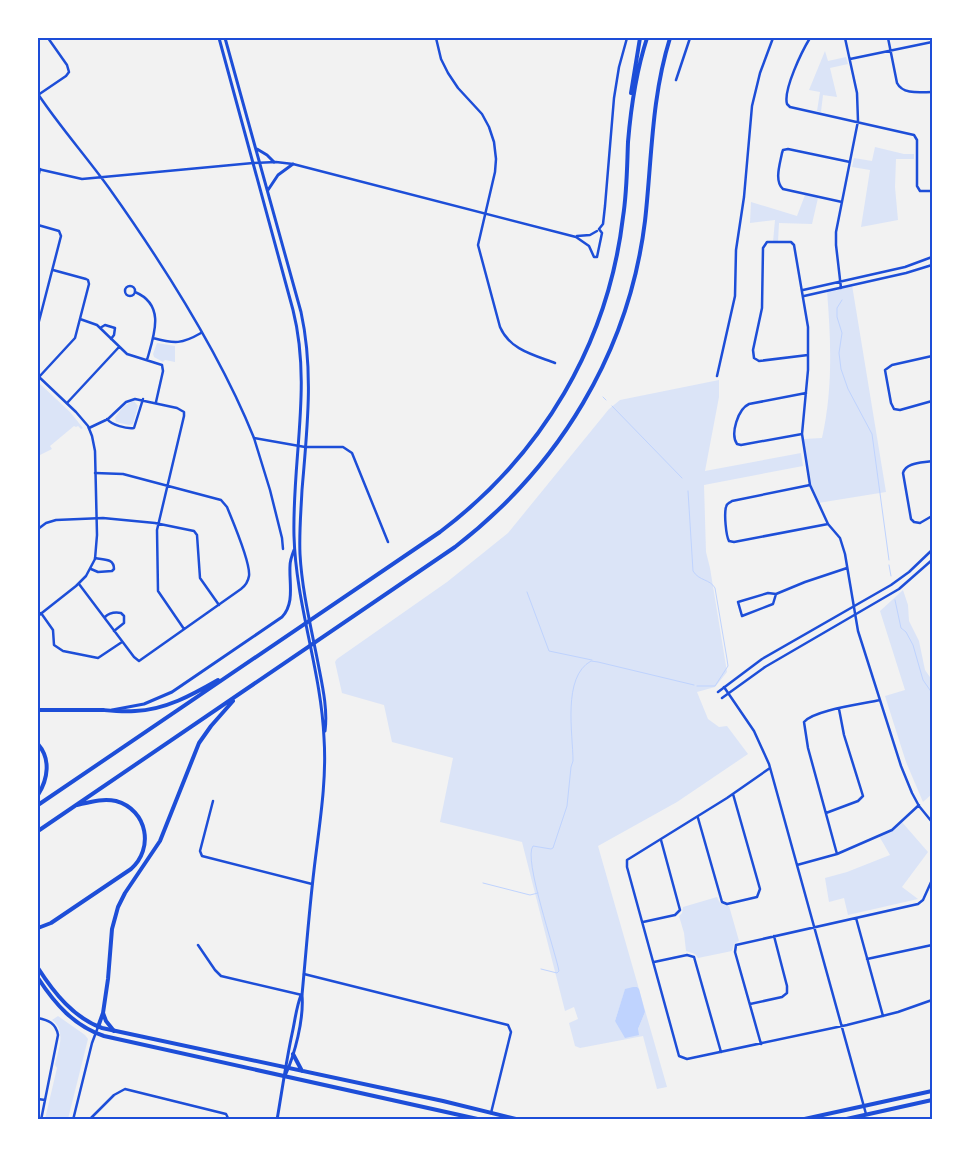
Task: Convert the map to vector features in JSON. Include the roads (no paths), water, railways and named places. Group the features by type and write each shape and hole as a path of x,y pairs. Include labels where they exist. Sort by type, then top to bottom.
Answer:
{"main road":[{"path":"218,38 293,310 299,339 302,385 294,514 295,547 302,606 320,700 324,736"},
{"path":"225,38 300,312 306,342 309,382 300,546 302,578 316,651 326,724 322,798 312,884 302,1009 293,1054 287,1068"},
{"path":"38,805 427,542 479,500 503,476 539,433 577,372 590,344 615,266 622,229 632,86 640,38"},
{"path":"628,140 635,86 647,38"},
{"path":"38,831 432,564 475,532 520,489 541,465 569,427 589,394 606,361 621,324 633,283 645,220 655,100 660,71 670,38"},
{"path":"256,149 267,155 274,162"},
{"path":"268,191 278,175 292,164"},
{"path":"103,710 134,706 168,694 285,615 290,604 290,562 295,547"},
{"path":"38,710 138,711 170,704 193,694 237,669"},
{"path":"98,1027 103,1013 112,929 118,907 125,893 150,859 160,841 199,743 237,696"},
{"path":"38,744 44,754 47,766 44,782 38,795"},
{"path":"38,928 52,923 130,870 140,859 144,848 146,836 143,825 137,814 128,806 109,800 75,805"},
{"path":"38,968 65,1003 98,1027 491,1112 520,1120"},
{"path":"38,978 63,1011 95,1033 114,1039 482,1120"},
{"path":"277,1120 298,1005 302,995"},
{"path":"103,1013 106,1021 114,1031"},
{"path":"293,1054 302,1071"},
{"path":"800,1120 932,1091"},
{"path":"842,1120 932,1100"}],"street":[{"path":"48,38 68,65 69,72 65,77 38,95 101,178 174,287 230,386 254,438 274,504 283,549"},
{"path":"436,38 441,59 448,73 458,88 482,114 494,139 496,168 478,247 502,332 507,340 517,348 555,363"},
{"path":"576,237 590,235 603,224 617,81 627,38"},
{"path":"676,80 690,38"},
{"path":"717,376 735,296 736,250 744,197 752,106 760,73 774,38"},
{"path":"810,38 792,77 786,100 787,104 790,107 911,134 916,137 916,186 920,192 932,191"},
{"path":"841,288 836,232 858,121 857,93 845,38"},
{"path":"888,38 900,88 906,91 932,92"},
{"path":"850,59 932,42"},
{"path":"842,202 783,189 778,181 782,153 783,150 788,149 850,162"},
{"path":"38,178 39,169 75,178 101,178 274,162 292,164 576,237 586,244 594,256 597,257 602,233 598,230"},
{"path":"38,225 61,233 38,325"},
{"path":"808,355 759,362 754,358 753,350 762,308 762,248 767,242 791,242 794,245 808,327 808,355 806,394 802,434 810,485 828,524 840,538 845,554 858,631 901,766 912,793 932,822"},
{"path":"803,290 905,267 932,257"},
{"path":"804,296 906,273 932,265"},
{"path":"38,616 79,584 91,569 97,544 95,444 89,428 67,403 38,376 75,340 89,284 88,280 53,270"},
{"path":"135,292 133,295 128,296 126,289 131,286 135,288 135,292 148,301 153,309 156,324 148,360"},
{"path":"80,319 94,322 128,355 159,363 164,368 156,402"},
{"path":"100,328 104,325 115,328 112,339"},
{"path":"153,338 179,343 201,333"},
{"path":"67,403 119,347"},
{"path":"932,356 892,365 885,370 891,404 894,409 899,410 932,401"},
{"path":"802,434 742,445 737,444 734,440 734,433 741,410 744,407 749,404 806,394"},
{"path":"89,428 114,415 128,401 134,399 143,399 180,408 184,413 158,523 158,591 184,630"},
{"path":"107,419 112,423 134,428 143,399"},
{"path":"254,438 305,447 342,447 352,454 388,542"},
{"path":"932,461 909,465 904,468 902,473 911,519 914,522 920,523 932,516"},
{"path":"79,584 135,659 140,660 244,586 249,576 248,565 228,507 224,502 218,498 123,474 95,473"},
{"path":"810,485 727,504 727,537 729,541 734,542 828,524"},
{"path":"38,529 46,523 56,520 96,519 158,523 192,530 197,533 200,578 219,605"},
{"path":"718,692 768,655 900,579 932,550"},
{"path":"91,569 102,572 114,569 112,561 95,558"},
{"path":"722,698 765,667 904,586 932,560"},
{"path":"776,594 773,604 742,616 738,602 768,593 776,594 847,568"},
{"path":"41,613 52,628 55,647 63,651 98,658 122,642"},
{"path":"104,617 114,613 121,613 124,616 124,623 114,631"},
{"path":"724,687 754,731 766,755 866,1114"},
{"path":"837,854 808,748 804,724 806,719 817,714 880,700"},
{"path":"826,814 860,800 864,794 844,735 839,709"},
{"path":"770,768 698,817 630,857 627,861 679,1056 686,1059 761,1044 883,1016 932,1000"},
{"path":"698,817 722,902 727,904 756,897 759,893 759,887 733,794"},
{"path":"213,801 200,851 202,856 312,884"},
{"path":"797,865 837,854 892,830 919,805"},
{"path":"643,922 675,915 680,910 661,839"},
{"path":"761,1044 735,952 736,946 918,904 922,902 932,880"},
{"path":"856,918 883,1016"},
{"path":"750,1004 782,997 787,993 787,986 774,936"},
{"path":"198,945 221,976 302,995"},
{"path":"867,959 932,945"},
{"path":"653,962 686,955 694,957 721,1052"},
{"path":"304,974 508,1024 512,1032 491,1112"},
{"path":"38,1018 52,1023 58,1033 40,1120"},
{"path":"73,1120 98,1027"},
{"path":"89,1120 114,1095 125,1089 226,1114 229,1120"},
{"path":"38,1099 45,1100"}],"water":[{"path":"633,987 639,989 645,1012 638,1029 639,1035 625,1038 615,1021 625,989"}],"waterway":[{"path":"842,300 837,308 837,317 842,333 839,353 841,369 848,389 872,434 889,560"},
{"path":"603,397 606,400"},
{"path":"612,406 682,478"},
{"path":"688,491 693,571 698,577 715,588 728,666 715,686 697,686"},
{"path":"889,565 891,576"},
{"path":"527,592 549,651 592,660"},
{"path":"895,600 901,628 906,632 913,645 923,680 932,693"},
{"path":"541,969 557,973 559,971 536,885 531,854 533,846 553,848 567,806 573,761 571,707 576,680 582,669 591,661 694,685"},
{"path":"483,883 530,895 538,893"}]}
